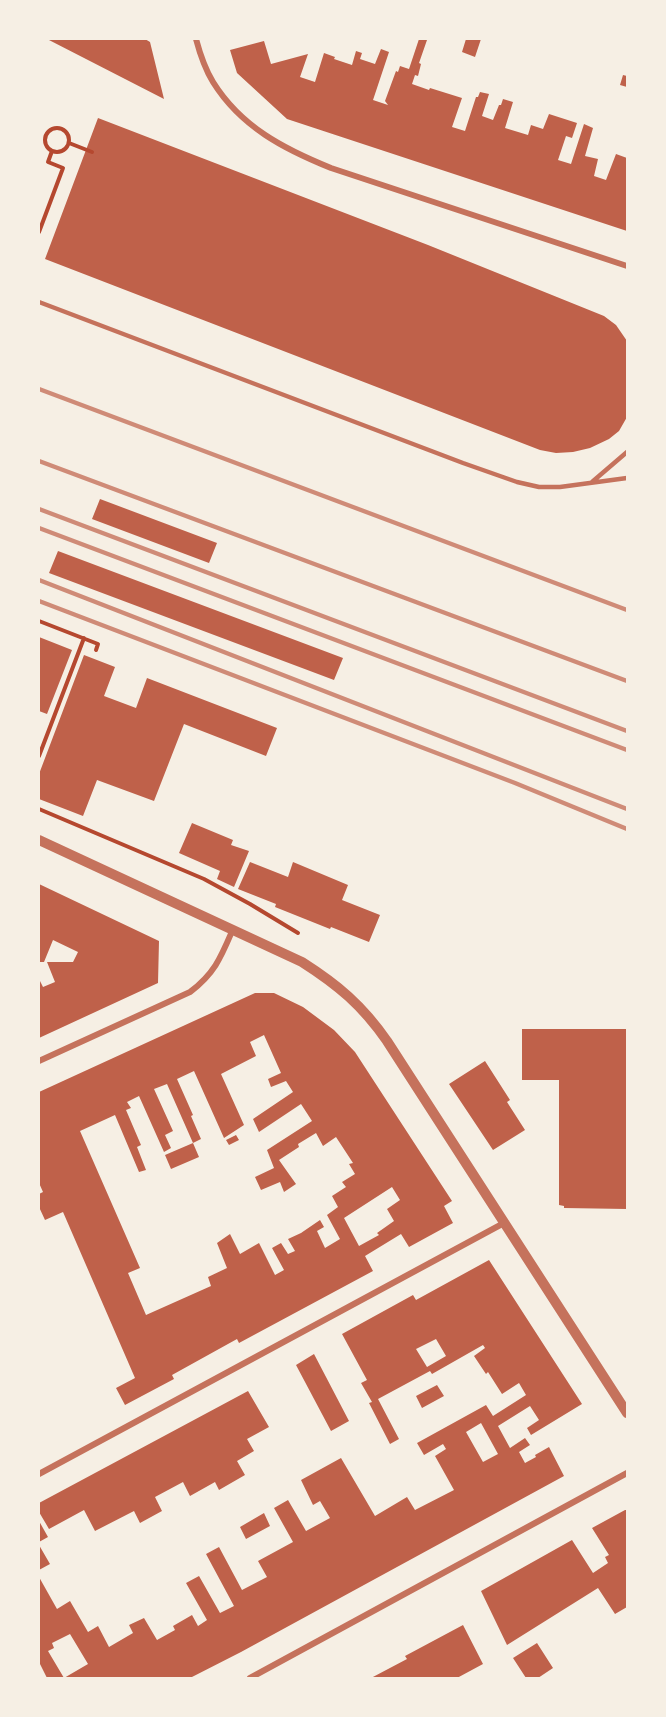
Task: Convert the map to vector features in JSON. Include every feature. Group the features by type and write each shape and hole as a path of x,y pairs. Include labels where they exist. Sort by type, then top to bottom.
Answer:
{"street":[{"path":"196,39 207,70 225,97 258,130 289,150 354,176 627,266"},
{"path":"39,840 302,962 336,985 364,1010 387,1041 627,1413"},
{"path":"39,1061 190,992 212,972 233,929"},
{"path":"39,1474 504,1223"},
{"path":"250,1678 627,1473"}],"lane":[{"path":"39,302 528,486 550,488 627,478"},
{"path":"592,482 627,452"}],"path":[{"path":"56,129 63,130 68,136 69,143 60,152 52,151 45,142 47,134 56,129"},
{"path":"69,143 92,152"},
{"path":"39,232 63,168 48,162 52,151"},
{"path":"39,621 98,644 96,650"},
{"path":"39,756 84,638"}],"building":[{"path":"47,39 145,39 150,42 164,99"},
{"path":"419,39 427,40 419,63 421,64 418,76 415,75 412,84 462,98 452,127 465,131 476,97 480,92 489,94 482,116 493,120 503,99 513,102 505,128 528,135 531,125 543,129 549,114 577,123 572,138 566,136 558,160 571,164 584,124 593,128 585,156 598,159 594,176 606,180 616,154 627,158 627,231 287,119 237,73 230,50 264,41 271,64 308,54 300,77 315,82 324,53 352,65 356,51 362,53 360,59 375,64 381,49 389,52 373,100 388,105 385,101 396,71 398,72 400,66 409,69"},
{"path":"466,39 481,39 475,57 462,52"},
{"path":"623,75 627,76 627,87 620,85"},
{"path":"98,118 428,245 604,316 616,325 627,341 627,417 619,431 609,439 590,448 556,453 540,450 45,259"},
{"path":"100,499 217,543 209,563 92,519"},
{"path":"58,551 343,658 334,680 49,573"},
{"path":"39,637 72,650 47,714 39,711"},
{"path":"84,655 115,667 104,696 136,708 147,678 277,728 266,756 184,724 154,801 97,780 83,816 39,799 39,774"},
{"path":"192,823 233,840 231,845 249,851 234,887 217,879 220,871 179,853"},
{"path":"250,862 288,877 293,862 348,885 342,900 380,915 369,942 275,907 276,904 238,889"},
{"path":"39,884 159,941 158,983 39,1038 39,979 43,987 55,982 47,962 73,962 78,952 53,940 44,962 39,962"},
{"path":"255,993 274,993 303,1007 334,1030 355,1052 452,1201 444,1206 453,1223 409,1247 401,1234 365,1256 373,1271 239,1343 237,1339 172,1375 174,1379 125,1405 116,1388 135,1378 63,1212 45,1220 39,1207 39,1194 43,1192 39,1183 39,1092","holes":["264,1035 281,1073 268,1079 271,1087 286,1081 293,1092 253,1119 259,1132 301,1104 312,1121 267,1150 274,1168 255,1177 261,1190 280,1182 284,1192 296,1184 279,1160 316,1133 323,1146 336,1137 353,1163 349,1164 355,1174 342,1182 346,1187 332,1196 338,1207 327,1215 340,1239 325,1248 317,1231 324,1227 320,1220 288,1239 295,1251 288,1254 281,1243 272,1248 284,1270 275,1275 259,1243 240,1254 230,1234 217,1243 227,1268 208,1277 211,1286 146,1315 128,1273 140,1268 80,1131 115,1115 139,1172 146,1170 137,1147 141,1145 126,1110 131,1108 127,1102 139,1096 164,1152 171,1148 165,1135 173,1131 154,1089 167,1084 193,1143 201,1139 177,1079 194,1071 224,1138 244,1125 221,1074 256,1056 250,1042","392,1187 400,1200 387,1209 394,1221 377,1233 379,1235 359,1246 344,1218"]},
{"path":"522,1029 627,1029 627,1209 564,1208 559,1205 559,1080 522,1080"},
{"path":"485,1061 510,1100 507,1102 525,1130 493,1150 449,1084"},
{"path":"236,1135 239,1140 229,1145 226,1140"},
{"path":"193,1143 199,1157 171,1169 165,1155"},
{"path":"489,1260 582,1404 531,1435 527,1428 539,1420 530,1406 498,1426 510,1448 525,1438 530,1445 519,1452 525,1463 549,1447 564,1476 190,1678 64,1678 47,1678 39,1662 39,1577 57,1609 70,1601 88,1632 98,1626 109,1647 133,1633 129,1625 144,1618 157,1640 175,1630 173,1626 192,1615 198,1626 207,1620 186,1583 199,1576 220,1613 234,1606 206,1554 219,1547 242,1590 267,1577 258,1561 293,1542 274,1508 288,1500 306,1531 330,1518 320,1501 313,1505 301,1480 341,1458 375,1516 407,1497 415,1510 454,1490 435,1456 446,1449 443,1444 424,1455 417,1443 486,1405 493,1416 526,1395 519,1383 502,1394 474,1356 485,1348 483,1345 432,1374 430,1371 378,1399 399,1439 390,1444 361,1383 367,1380 342,1334 413,1295 416,1300","holes":["436,1339 446,1356 427,1367 416,1349","481,1423 498,1454 483,1462 466,1432","70,1634 88,1664 64,1678 48,1651 54,1648 52,1643"]},
{"path":"314,1354 349,1421 331,1431 296,1365"},
{"path":"437,1385 444,1396 422,1408 416,1396"},
{"path":"248,1391 269,1427 247,1439 254,1451 237,1461 245,1475 219,1490 215,1482 190,1496 183,1482 155,1497 162,1511 140,1523 134,1511 95,1531 84,1510 49,1529 39,1512 39,1503"},
{"path":"627,1510 627,1607 615,1614 598,1588 507,1645 481,1591 572,1540 593,1573 608,1563 605,1557 609,1555 592,1528"},
{"path":"264,1513 270,1526 246,1539 240,1527"},
{"path":"39,1521 48,1537 39,1542"},
{"path":"39,1545 50,1564 39,1570"},
{"path":"463,1625 483,1664 457,1678 371,1678 407,1659 405,1656"},
{"path":"537,1643 553,1668 538,1678 526,1678 513,1658"}],"railway":[{"path":"39,389 627,610"},
{"path":"39,461 627,681"},
{"path":"39,509 627,731"},
{"path":"39,528 627,750"},
{"path":"39,580 627,809"},
{"path":"39,601 515,783 627,829"}]}
